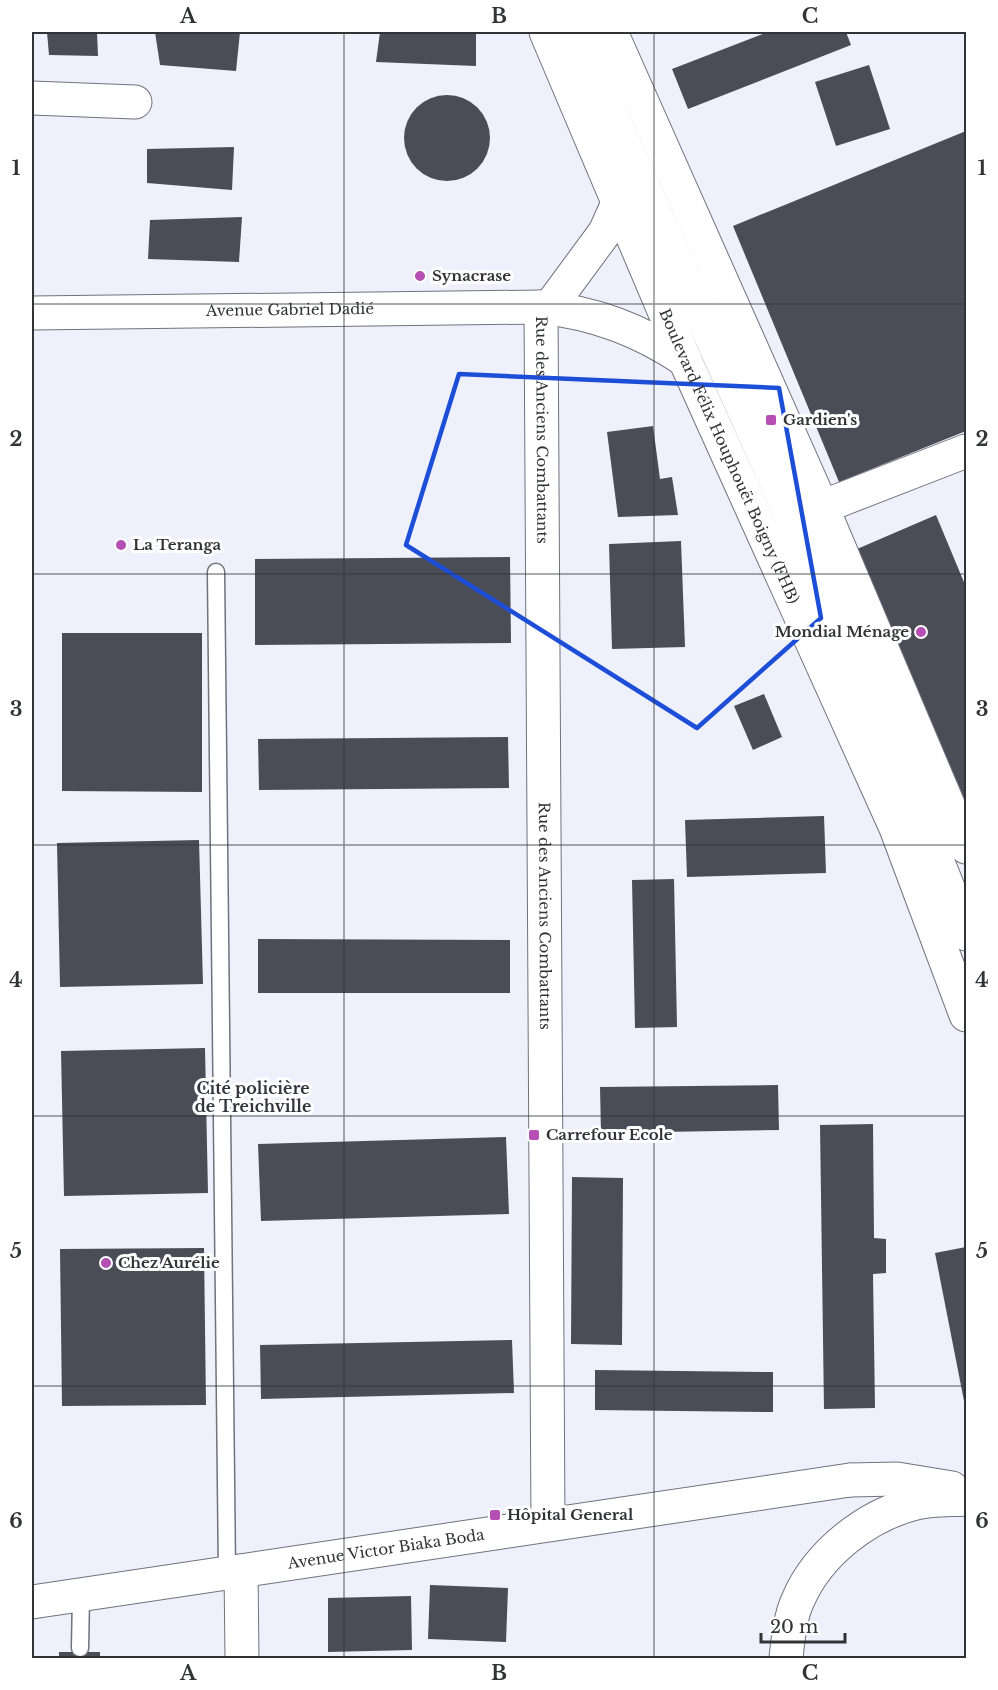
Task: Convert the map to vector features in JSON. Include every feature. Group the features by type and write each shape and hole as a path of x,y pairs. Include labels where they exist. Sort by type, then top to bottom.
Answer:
{"street":[{"name":"Boulevard Félix Houphouët Boigny (FHB)","path":"546,32 685,360 896,828 966,1015"},
{"name":"Boulevard Félix Houphouët Boigny (FHB)","path":"576,32 870,699 966,934"},
{"path":"611,32 822,507 966,847"},
{"path":"32,98 135,102"},
{"path":"545,308 605,232 618,203"},
{"name":"Avenue Gabriel Dadié","path":"32,314 545,308 614,322 650,337 685,360"},
{"name":"Rue des Anciens Combattants","path":"545,308 548,1524"},
{"path":"822,507 966,451"},
{"name":"Avenue Victor Biaka Boda","path":"32,1602 850,1480 897,1479 966,1492"},
{"path":"786,1659 797,1600 817,1566 848,1537 876,1518 909,1505 966,1499"},
{"path":"234,1572 242,1659"}],"lane":[{"path":"216,573 234,1572"},
{"path":"80,1648 81,1596"}],"highlighted area":[{"path":"459,374 779,388 821,618 697,728 406,545"}],"building":[{"path":"47,32 97,32 98,56 49,55"},
{"path":"155,32 240,32 236,71 160,65"},
{"path":"380,32 476,32 476,66 376,62"},
{"path":"768,32 846,32 851,45 688,109 672,69"},
{"path":"869,65 890,129 836,146 815,82"},
{"path":"447,95 471,102 483,114 490,138 483,162 471,174 447,181 423,174 411,162 404,138 411,114 423,102"},
{"path":"966,131 966,431 839,482 733,226"},
{"path":"234,147 232,190 147,183 147,149"},
{"path":"242,217 239,262 148,259 150,220"},
{"path":"653,426 660,479 672,477 678,515 618,517 607,432"},
{"path":"936,515 966,587 966,803 857,549"},
{"path":"681,541 685,647 612,649 609,544"},
{"path":"510,557 511,643 255,645 255,559"},
{"path":"62,633 202,633 202,792 62,791"},
{"path":"764,694 782,737 753,750 734,706"},
{"path":"508,737 509,788 259,790 258,739"},
{"path":"824,816 826,873 687,877 685,820"},
{"path":"199,840 203,984 60,987 57,843"},
{"path":"674,879 677,1027 635,1028 632,880"},
{"path":"258,939 510,940 510,993 258,993"},
{"path":"205,1048 208,1193 64,1196 61,1051"},
{"path":"778,1085 779,1130 601,1133 600,1087"},
{"path":"873,1124 874,1238 886,1239 886,1273 873,1274 875,1408 824,1409 820,1125"},
{"path":"506,1137 509,1214 261,1221 258,1144"},
{"path":"572,1177 623,1178 622,1345 571,1344"},
{"path":"966,1247 966,1405 965,1406 935,1253"},
{"path":"204,1248 206,1405 62,1406 60,1249"},
{"path":"512,1340 514,1393 261,1399 260,1345"},
{"path":"595,1370 773,1372 773,1412 595,1410"},
{"path":"430,1585 508,1588 506,1642 428,1639"},
{"path":"411,1596 412,1650 328,1652 328,1598"},
{"path":"59,1652 100,1652 100,1658 59,1658"}],"place":[{"name":"Synacrase","path":"420,276"},
{"name":"Gardien's","path":"771,420"},
{"name":"La Teranga","path":"121,545"},
{"name":"Mondial Ménage","path":"921,632"},
{"name":"Carrefour Ecole","path":"534,1135"},
{"name":"Chez Aurélie","path":"106,1263"},
{"name":"Hôpital General","path":"495,1515"}],"district":[{"name":"Cité policière de Treichville","path":"253,1097"}]}
